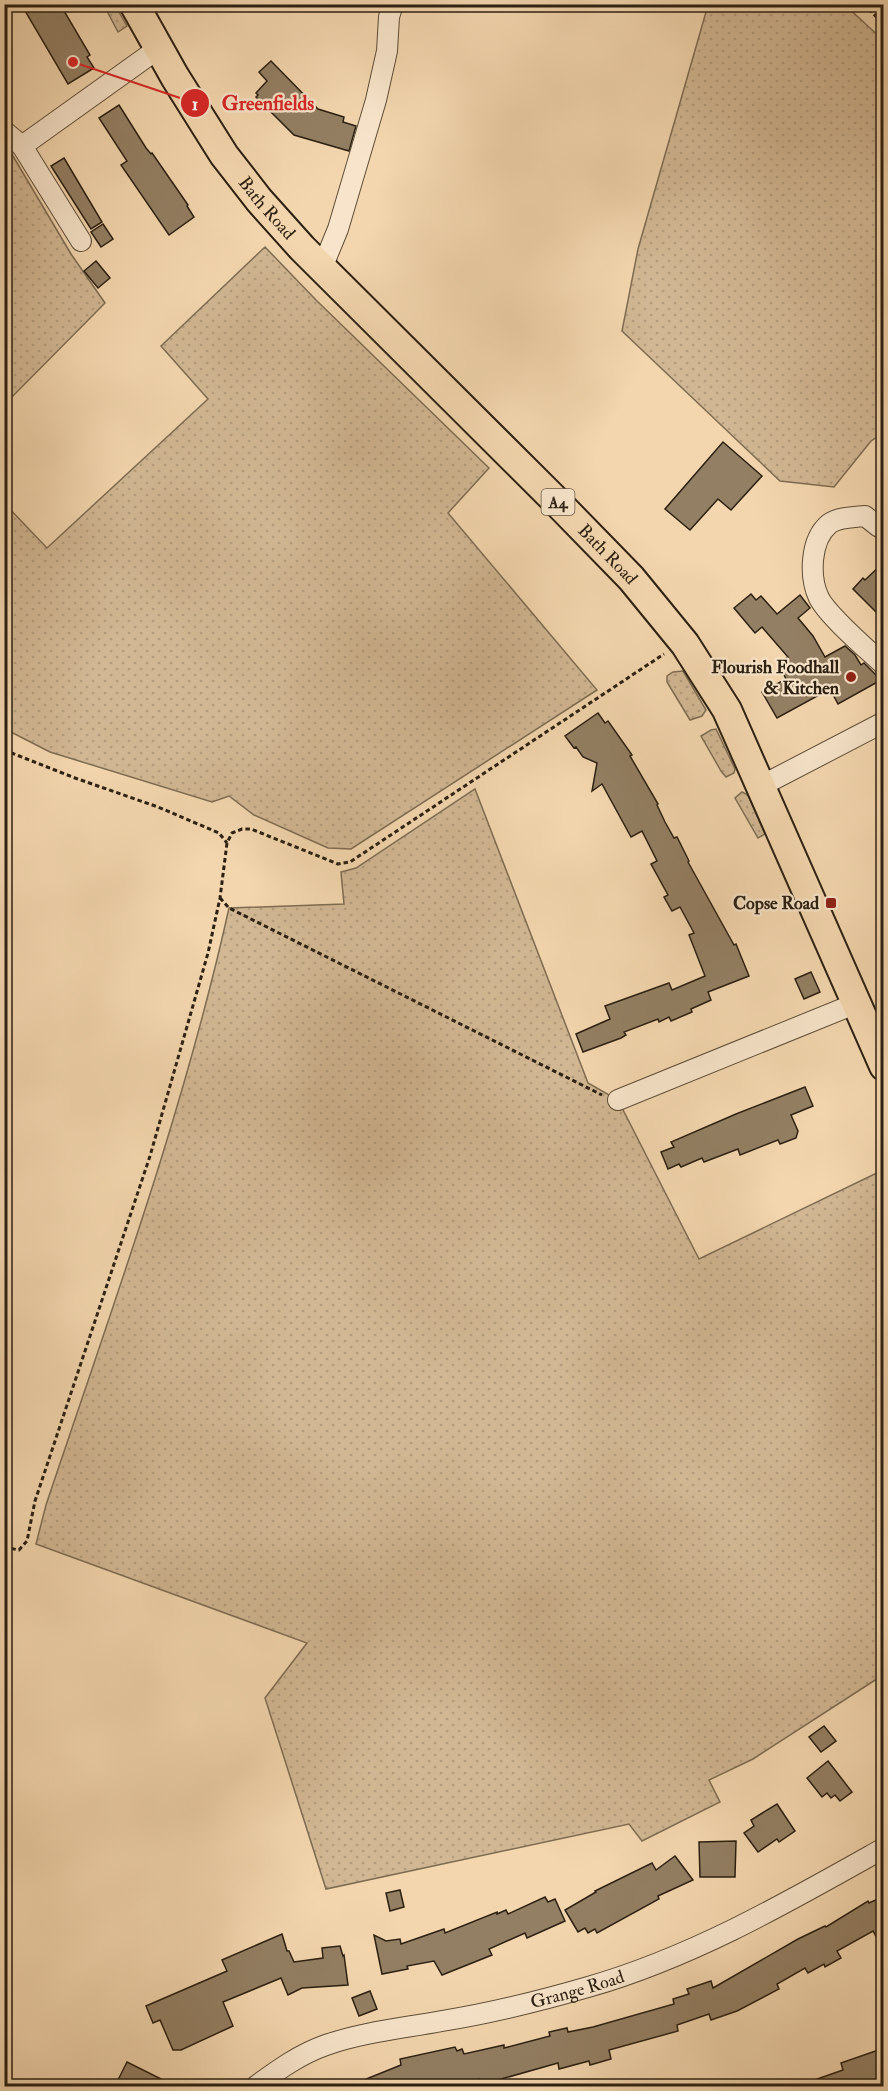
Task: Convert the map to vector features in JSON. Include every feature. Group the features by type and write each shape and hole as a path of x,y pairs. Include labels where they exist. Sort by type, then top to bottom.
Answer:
{"highway":[{"name":"Bath Road","path":"134,4 175,77 224,155 259,200 322,268 616,562 685,644 727,710 884,1066"}],"street":[{"path":"322,268 338,229 376,100 387,51 389,17 393,4"},
{"path":"22,146 159,48"},
{"path":"4,131 22,146 81,241"},
{"path":"879,527 865,516 830,523 820,536 814,551 813,569 820,600 840,623 884,665"},
{"path":"761,786 884,722"},
{"path":"618,1100 857,1003"},
{"name":"Grange Road","path":"256,2086 302,2055 326,2045 351,2038 489,2013 590,1987 637,1971 759,1918 884,1848"}],"path":[{"path":"863,4 884,24"},
{"path":"4,1547 19,1550 27,1541 35,1501 150,1156 208,953 220,898 227,843 232,833 242,829 251,829 338,864 350,862 658,657 685,644"},
{"path":"4,750 158,807 219,833 227,843"},
{"path":"220,898 229,908 615,1101 618,1100"}],"shaded area":[{"path":"115,5 127,26 118,32 106,9"},
{"path":"708,5 845,5 883,40 883,433 871,441 834,487 780,481 622,331 638,249"},
{"path":"4,141 71,254 105,303 5,404"},
{"path":"265,247 316,300 489,468 448,513 597,690 351,849 328,848 254,815 229,796 212,802 50,752 5,729 5,504 47,548 208,399 161,346"},
{"path":"683,671 706,710 702,716 690,720 667,682 667,676 673,672"},
{"path":"716,729 735,769 734,773 726,777 701,736"},
{"path":"475,789 588,1083 618,1100 699,1259 883,1170 883,1675 753,1759 709,1780 720,1802 642,1841 629,1824 326,1889 265,1698 307,1643 36,1544 46,1505 169,1134 211,984 229,908 344,904 341,872 356,868"},
{"path":"742,792 748,795 765,834 758,838 735,798"}],"building":[{"path":"21,4 60,4 90,55 87,57 94,68 68,84"},
{"path":"271,61 318,109 344,117 343,122 356,126 349,151 294,135 256,97 258,95 256,93 267,81 259,72"},
{"path":"119,105 194,217 169,235 121,165 127,161 99,118"},
{"path":"64,158 102,222 91,229 51,166"},
{"path":"103,224 113,239 101,247 91,232"},
{"path":"96,261 110,278 98,288 84,271"},
{"path":"723,442 762,476 731,510 718,499 690,530 665,509"},
{"path":"884,562 884,620 853,589"},
{"path":"751,594 756,600 761,596 777,614 800,595 810,608 798,618 813,636 825,657 845,646 855,655 861,665 864,663 881,680 838,704 830,689 777,718 762,692 786,679 778,663 788,657 762,627 755,633 734,608"},
{"path":"598,713 605,723 608,721 632,755 630,756 658,804 665,822 674,838 677,837 688,862 734,945 736,944 749,976 708,992 711,1000 691,1009 692,1012 671,1021 669,1017 659,1022 658,1019 624,1032 626,1035 621,1038 583,1052 576,1034 610,1019 605,1006 669,983 672,990 705,976 689,935 694,933 680,907 672,911 664,897 668,895 651,864 657,861 642,831 631,837 602,784 592,791 597,763 583,757 565,736"},
{"path":"811,972 820,992 804,999 795,979"},
{"path":"805,1087 813,1106 791,1115 798,1131 796,1138 780,1144 778,1140 740,1155 738,1149 704,1162 702,1158 681,1167 679,1164 668,1169 661,1152 674,1147 671,1142"},
{"path":"824,1726 836,1741 821,1752 809,1737"},
{"path":"828,1761 852,1792 840,1801 835,1795 831,1798 827,1793 822,1797 807,1778"},
{"path":"777,1804 795,1831 779,1842 777,1839 758,1852 744,1833 754,1826 751,1820"},
{"path":"736,1841 735,1877 700,1877 699,1842"},
{"path":"675,1856 693,1880 658,1896 659,1899 597,1933 595,1929 588,1933 585,1928 578,1932 565,1910 595,1891 652,1863 656,1870"},
{"path":"400,1890 404,1907 390,1911 386,1893"},
{"path":"545,1897 548,1902 555,1899 565,1921 527,1938 525,1933 489,1949 492,1955 442,1975 434,1961 382,1974 374,1935 386,1941 400,1939 401,1944 444,1929 445,1933 497,1912 497,1914 506,1910 508,1914"},
{"path":"878,1899 884,1909 884,1951 873,1931 837,1951 841,1958 808,1973 805,1968 777,1984 779,1989 737,2011 711,2020 709,2014 677,2025 678,2031 609,2050 611,2059 590,2065 589,2061 559,2069 558,2063 480,2085 479,2079 454,2086 349,2086 401,2065 400,2059 455,2047 457,2051 462,2049 464,2054 504,2045 504,2048 550,2036 549,2032 567,2028 568,2032 593,2027 674,2004 673,1999 689,1994 687,1989 711,1981 713,1988 798,1939 826,1927 868,1901 869,1903"},
{"path":"282,1934 287,1951 294,1962 323,1958 322,1948 340,1946 344,1955 348,1985 302,1988 288,1995 281,1978 223,2002 233,2026 181,2050 173,2050 160,2020 153,2023 146,2006 227,1971 222,1960"},
{"path":"370,1991 377,2009 359,2016 352,1998"},
{"path":"884,2048 884,2086 804,2086 803,2084 843,2070 841,2063"},
{"path":"127,2062 175,2086 115,2086"}],"place":[{"name":"Greenfields","path":"73,62"},
{"name":"Flourish Foodhall & Kitchen","path":"851,677"},
{"name":"Copse Road","path":"831,903"}]}
